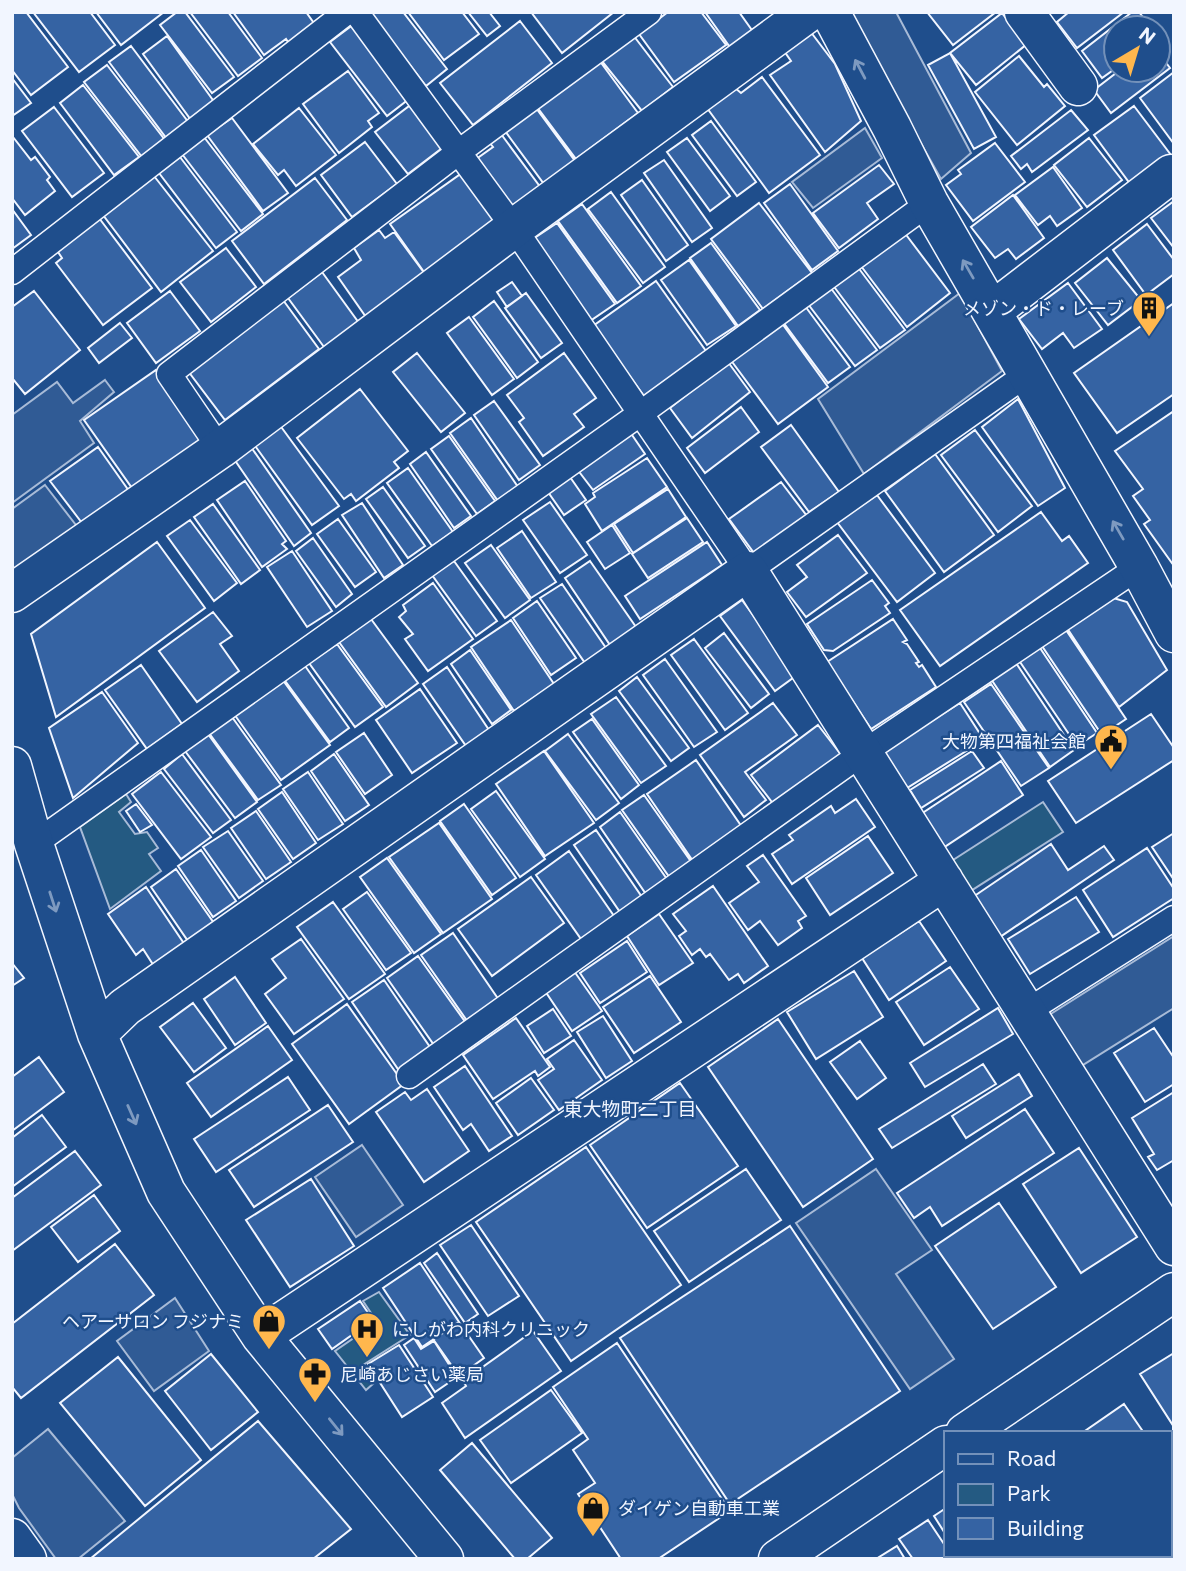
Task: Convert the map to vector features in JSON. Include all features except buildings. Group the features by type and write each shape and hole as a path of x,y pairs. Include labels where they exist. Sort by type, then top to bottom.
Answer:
{"street":[{"path":"12,593 220,449 514,228 809,12"},
{"path":"830,12 929,203 1139,567 1174,633"},
{"path":"1024,12 1078,86"},
{"path":"992,311 1171,174"},
{"path":"97,1034 136,999 748,571 1174,1246"},
{"path":"12,766 34,844 97,1034 166,1192 261,1336 444,1559"},
{"path":"261,1336 944,881"},
{"path":"968,1431 1174,1292"},
{"path":"778,1559 944,1447"},
{"path":"12,1538 27,1559"}],"lane":[{"path":"12,272 347,12"},
{"path":"356,12 514,228 748,571 1027,374"},
{"path":"220,449 169,374 460,151 649,12"},
{"path":"34,844 641,413 929,203"},
{"path":"409,1076 864,752 1139,567"},
{"path":"1026,1012 1174,918"}],"green space":[{"path":"126,794 131,802 119,812 135,834 147,832 158,848 149,854 161,871 110,909 80,827"},
{"path":"1043,802 1063,832 969,892 950,862"},
{"path":"379,1292 410,1335 363,1365 374,1383 366,1390 335,1351 377,1322 363,1301"}],"shaded area":[{"path":"847,12 896,12 971,153 941,179"},
{"path":"865,128 882,158 813,208 792,182"},
{"path":"960,293 1002,371 864,474 818,399"},
{"path":"105,380 114,392 80,421 94,443 12,503 12,415 57,382 73,403"},
{"path":"45,485 79,529 12,579 12,509"},
{"path":"1174,936 1174,1008 1078,1068 1046,1017"},
{"path":"362,1145 403,1205 356,1237 315,1177"},
{"path":"876,1169 932,1250 896,1274 954,1359 910,1389 796,1223"},
{"path":"175,1298 209,1351 154,1391 117,1341"},
{"path":"48,1429 125,1521 78,1559 56,1559 12,1494 12,1458"}],"place":[{"name":"メゾン・ド・レーブ","path":"1149,338"},
{"name":"大物第四福祉会館","path":"1111,771"},
{"name":"ヘアーサロン フジナミ","path":"269,1351"},
{"name":"にしがわ内科クリニック","path":"367,1359"},
{"name":"尼崎あじさい薬局","path":"315,1404"},
{"name":"ダイゲン自動車工業","path":"593,1538"}],"district":[{"name":"東大物町二丁目","path":"630,1108"}]}
